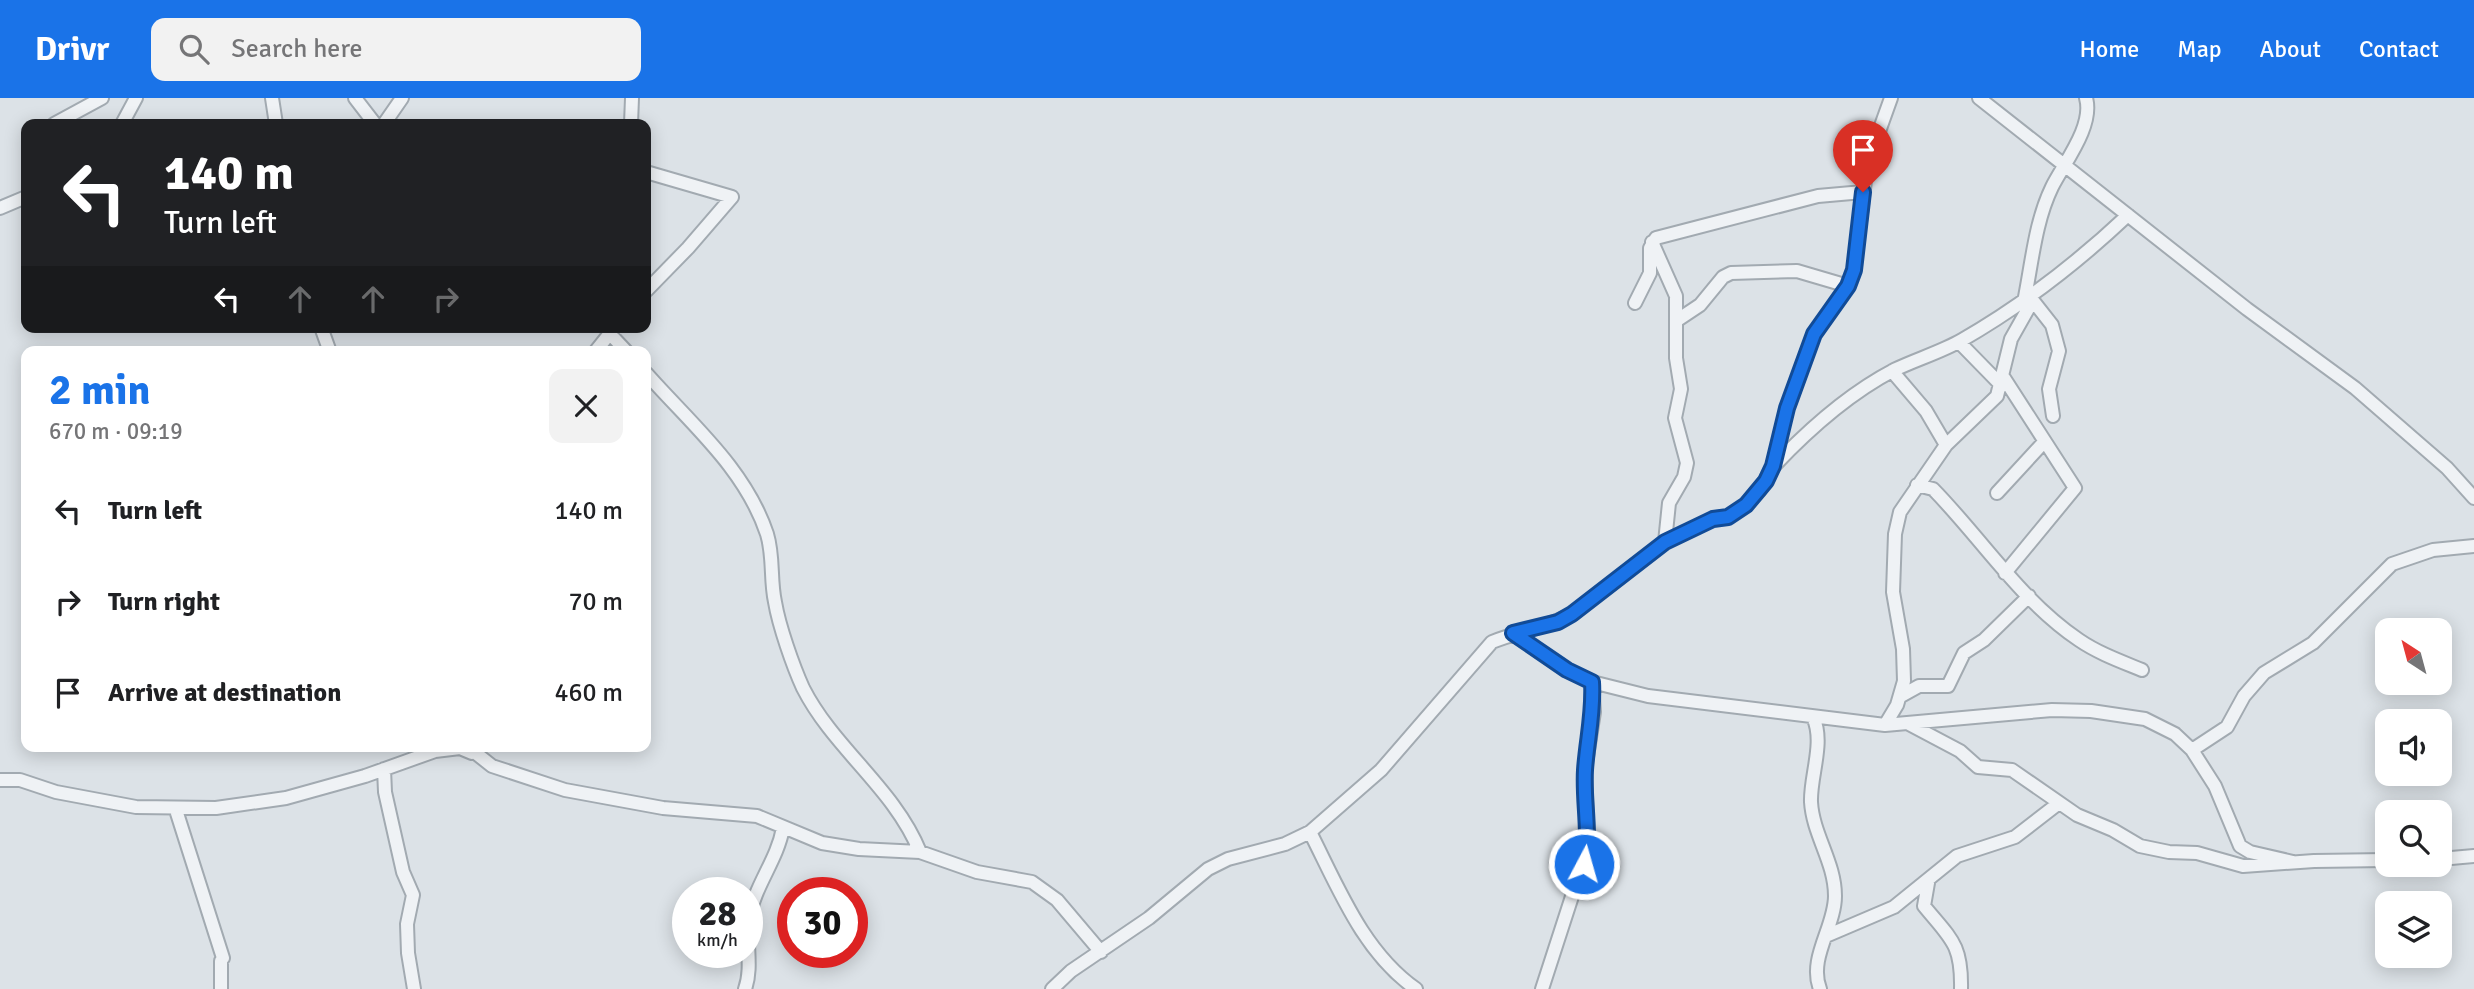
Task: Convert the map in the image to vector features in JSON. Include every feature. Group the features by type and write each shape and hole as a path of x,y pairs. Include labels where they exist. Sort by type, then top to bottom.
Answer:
{"street":[{"path":"63,119 102,98"},
{"path":"125,119 136,98"},
{"path":"272,98 275,119"},
{"path":"355,98 378,119"},
{"path":"380,119 402,98"},
{"path":"631,119 632,98"},
{"path":"1773,466 1787,408 1814,334 1848,286 1854,270 1863,192 1871,154 1891,98"},
{"path":"1979,98 2355,388 2447,468 2474,498"},
{"path":"1885,725 1901,696 1905,670 1893,592 1895,534 1900,512 1946,445 1990,405 2003,382 2011,339 2029,300 2040,220 2086,118 2087,98"},
{"path":"651,173 732,197 651,286"},
{"path":"1652,242 1659,237 1818,196 1863,192"},
{"path":"0,208 21,199"},
{"path":"1052,989 1070,971 1149,918 1208,869 1228,859 1292,841 1310,832 1381,770 1492,642 1513,633 1558,622 1665,542 1713,519 1728,517 1746,505 1773,466 1823,420 1892,372 1959,342 2029,300 2064,273 2128,215"},
{"path":"1635,303 1650,273 1652,242"},
{"path":"1652,242 1676,296 1676,358 1681,389 1675,424 1687,463 1684,477 1669,503 1665,542"},
{"path":"1676,321 1700,305 1723,276 1731,273 1797,271 1848,286"},
{"path":"2029,300 2052,325 2059,351 2049,389 2053,416"},
{"path":"1959,342 2003,382 2075,488 2006,573"},
{"path":"1892,372 1926,411 1946,445"},
{"path":"651,378 708,439 746,490 766,531 774,567 774,600 792,661 804,690 850,754 882,788 909,825 920,852"},
{"path":"1997,493 2044,443"},
{"path":"1917,485 1933,489 2006,573 2077,638 2142,670"},
{"path":"2192,750 2227,727 2244,696 2264,673 2313,643 2392,564 2433,550 2474,546"},
{"path":"1901,696 1919,686 1948,686 1965,653 1984,640 2029,596"},
{"path":"1513,633 1567,670 1592,682 1648,696 1885,725 2052,710 2121,714 2160,724 2192,750 2215,786 2240,846 2250,852 2293,862"},
{"path":"1542,989 1588,847 1585,770 1594,712 1592,682"},
{"path":"1813,717 1817,730 1811,788 1813,817 1835,884 1834,910 1817,962 1816,974 1820,989"},
{"path":"1909,724 1960,751 1978,767 2012,770 2077,815 2149,848 2197,853 2243,866 2375,860"},
{"path":"0,780 20,780 96,800 176,810 246,806 286,798 432,752"},
{"path":"473,752 492,766 565,790 663,808 757,816 783,828 841,847 920,852 977,872 1032,882 1057,900 1101,951"},
{"path":"384,769 403,873 413,895 407,924 408,953 414,989"},
{"path":"1826,936 1883,914 1928,883 1957,856 2015,837 2059,803"},
{"path":"176,810 222,960 221,989"},
{"path":"745,989 749,969 749,918 754,898 775,859 783,828"},
{"path":"1310,832 1369,942 1388,966 1416,989"},
{"path":"2452,858 2474,856"},
{"path":"1928,883 1924,906 1951,938 1962,958 1961,989"}],"route":[{"path":"1584,864 1588,847 1585,770 1594,712 1592,682 1546,657 1513,633 1558,622 1572,614 1665,542 1713,519 1728,517 1746,505 1760,490 1773,466 1787,408 1814,334 1848,286 1854,270 1863,192"}]}
